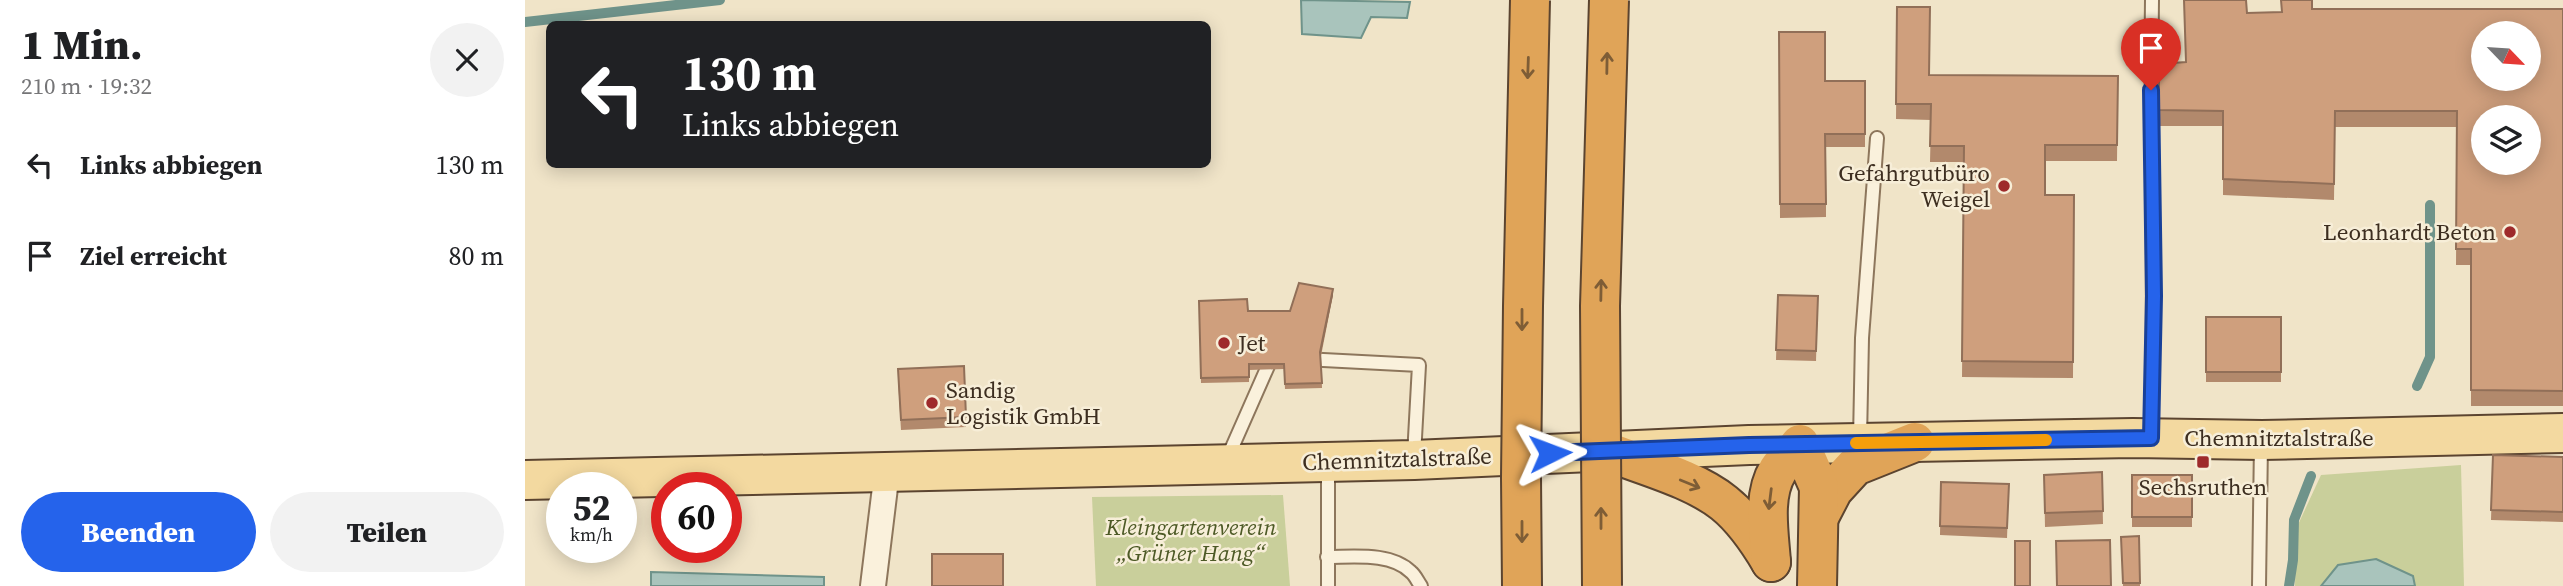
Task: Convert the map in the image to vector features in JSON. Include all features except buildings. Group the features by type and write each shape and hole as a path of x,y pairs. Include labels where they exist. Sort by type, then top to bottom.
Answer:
{"highway":[{"path":"1522,586 1523,306 1530,0"},
{"path":"1602,586 1600,306 1609,0"},
{"path":"1820,514 1833,490 1855,466 1915,442"},
{"path":"1774,574 1768,515 1771,487 1778,470 1800,444 1819,487 1817,586"},
{"path":"1604,450 1713,495 1756,536 1774,574"}],"main road":[{"name":"Chemnitztalstraße","path":"525,480 1414,460 1604,450 1800,444 2151,438 2262,440 2563,433"}],"street":[{"path":"873,586 887,471"}],"lane":[{"path":"2151,438 2154,296 2152,0"},
{"path":"1860,443 1862,338 1877,138"},
{"path":"1225,464 1271,357 1419,365 1414,460"},
{"path":"2259,586 2262,440"},
{"path":"1328,461 1328,586"},
{"path":"1327,557 1370,557 1394,561 1411,572 1421,586"}],"green space":[{"path":"2461,465 2464,586 2295,586 2296,529 2321,475"},
{"name":"Kleingartenverein „Grüner Hang“","path":"1283,495 1290,586 1096,586 1092,497"}],"water":[{"path":"1301,0 1410,2 1407,18 1371,17 1361,38 1302,34"},
{"path":"2376,559 2413,576 2415,586 2321,586 2338,565"},
{"path":"651,572 824,577 824,586 651,586"}],"waterway":[{"path":"525,22 720,0"},
{"path":"2417,386 2430,357 2430,205"},
{"path":"2289,586 2294,520 2311,476"}],"slow traffic":[{"path":"1856,443 2046,440"}],"place":[{"name":"Gefahrgutbüro Weigel","path":"2004,186"},
{"name":"Leonhardt Beton","path":"2510,232"},
{"name":"Jet","path":"1224,343"},
{"name":"Sandig Logistik GmbH","path":"932,403"},
{"name":"Sechsruthen","path":"2203,462"}],"route":[{"path":"1550,453 1749,445 2151,438 2154,296 2151,90"}]}
